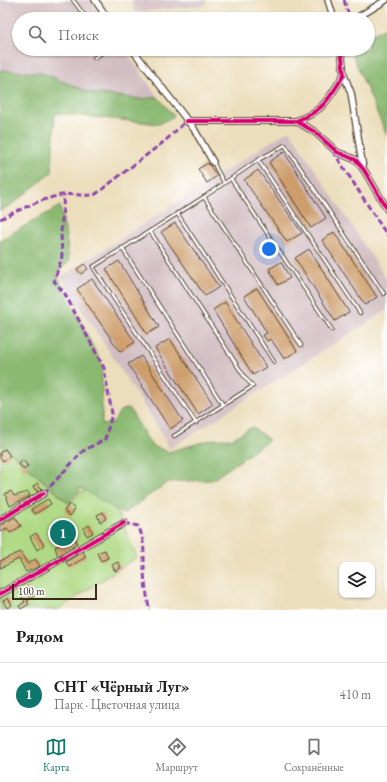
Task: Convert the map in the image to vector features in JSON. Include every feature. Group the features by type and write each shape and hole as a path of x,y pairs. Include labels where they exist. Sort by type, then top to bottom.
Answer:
{"street":[{"path":"95,0 103,12"},
{"path":"328,0 332,12"},
{"path":"366,12 386,0"},
{"path":"137,56 186,121 194,129 213,162"},
{"path":"342,56 344,75 351,93 360,158 364,170"},
{"path":"186,121 296,121 313,114 323,107 344,75"},
{"path":"296,121 315,132 338,152 356,160 364,170 387,209"},
{"path":"0,520 44,493"},
{"path":"0,594 124,523"}],"lane":[{"path":"73,0 82,12"},
{"path":"196,423 93,267 204,197 258,160 285,145 384,294"},
{"path":"258,160 360,313"},
{"path":"213,162 224,183"},
{"path":"231,179 332,330"},
{"path":"204,197 301,345"},
{"path":"177,213 274,362"},
{"path":"150,231 246,379 253,386 174,436"},
{"path":"122,248 223,405"}],"shaded area":[{"path":"0,0 89,0 97,12 12,12 12,56 129,56 158,97 140,99 91,93 42,73 0,70"},
{"path":"131,0 206,0 206,5 135,12"},
{"path":"289,130 387,280 387,310 169,449 159,429 61,277"}],"green space":[{"path":"387,26 387,136 353,56 375,56 375,33"},
{"path":"0,70 42,73 91,93 140,99 158,97 174,116 159,124 55,113 52,172 14,203 0,211"},
{"path":"60,206 66,235 69,262 56,273 102,365 102,425 113,423 120,411 129,408 151,445 168,452 214,439 232,439 252,427 269,440 212,480 168,482 123,514 81,488 69,503 0,442 0,240"},
{"path":"0,443 70,505 80,492 106,486 137,557 57,610 0,610"}],"building":[{"path":"284,152 326,218 311,228 269,162"},
{"path":"208,163 217,176 207,183 198,169"},
{"path":"258,170 302,233 287,242 244,180"},
{"path":"175,223 219,287 205,296 161,232"},
{"path":"334,232 377,297 365,305 322,240"},
{"path":"309,249 349,312 335,321 295,258"},
{"path":"119,261 159,327 147,334 106,269"},
{"path":"281,262 290,278 278,285 269,269"},
{"path":"84,264 88,269 81,274 77,269"},
{"path":"92,279 135,342 120,352 77,289"},
{"path":"257,288 297,351 284,359 271,339 267,341 263,335 267,333 244,296"},
{"path":"225,302 266,367 253,375 213,310"},
{"path":"170,339 213,404 198,414 155,348"},
{"path":"141,356 183,421 170,429 128,364"},
{"path":"5,449 10,456 3,461 0,457 0,452"},
{"path":"23,460 28,466 24,470 19,464"},
{"path":"37,483 42,489 38,492 33,487"},
{"path":"11,491 14,496 28,492 30,496 10,506 5,494"},
{"path":"48,499 51,504 35,514 31,509"},
{"path":"69,504 75,509 70,516 64,511"},
{"path":"103,512 106,519 100,522 97,515"},
{"path":"15,517 21,526 10,533 7,528 0,532 0,526"},
{"path":"89,525 93,533 87,536 83,529"},
{"path":"36,533 44,545 37,550 30,537"},
{"path":"75,537 77,543 58,556 55,547"},
{"path":"105,550 108,558 101,561 97,553"},
{"path":"83,551 86,557 69,567 66,562"},
{"path":"20,552 28,564 35,559 40,566 26,572 19,559 0,568 0,561"},
{"path":"118,562 121,568 115,571 112,565"},
{"path":"28,587 34,596 27,601 29,604 21,609 19,606 25,602 20,593"},
{"path":"8,598 12,605 7,608 3,601"}],"marked path":[{"path":"344,0 348,12"},
{"path":"0,219 46,199 66,195 96,194 166,140 186,121"},
{"path":"333,151 387,235"},
{"path":"44,493 83,451 105,439 112,414 104,368 65,294 54,281 62,257 61,233 64,194"},
{"path":"124,523 138,526 142,536 149,610"}],"cycle path":[{"path":"186,121 296,121 306,117 325,103 344,75 342,56"},
{"path":"296,121 315,132 337,152 356,160 364,170 387,209"},
{"path":"0,520 44,493"},
{"path":"0,594 124,523"}],"place":[{"name":"СНТ «Чёрный Луг»","path":"63,533"}]}
